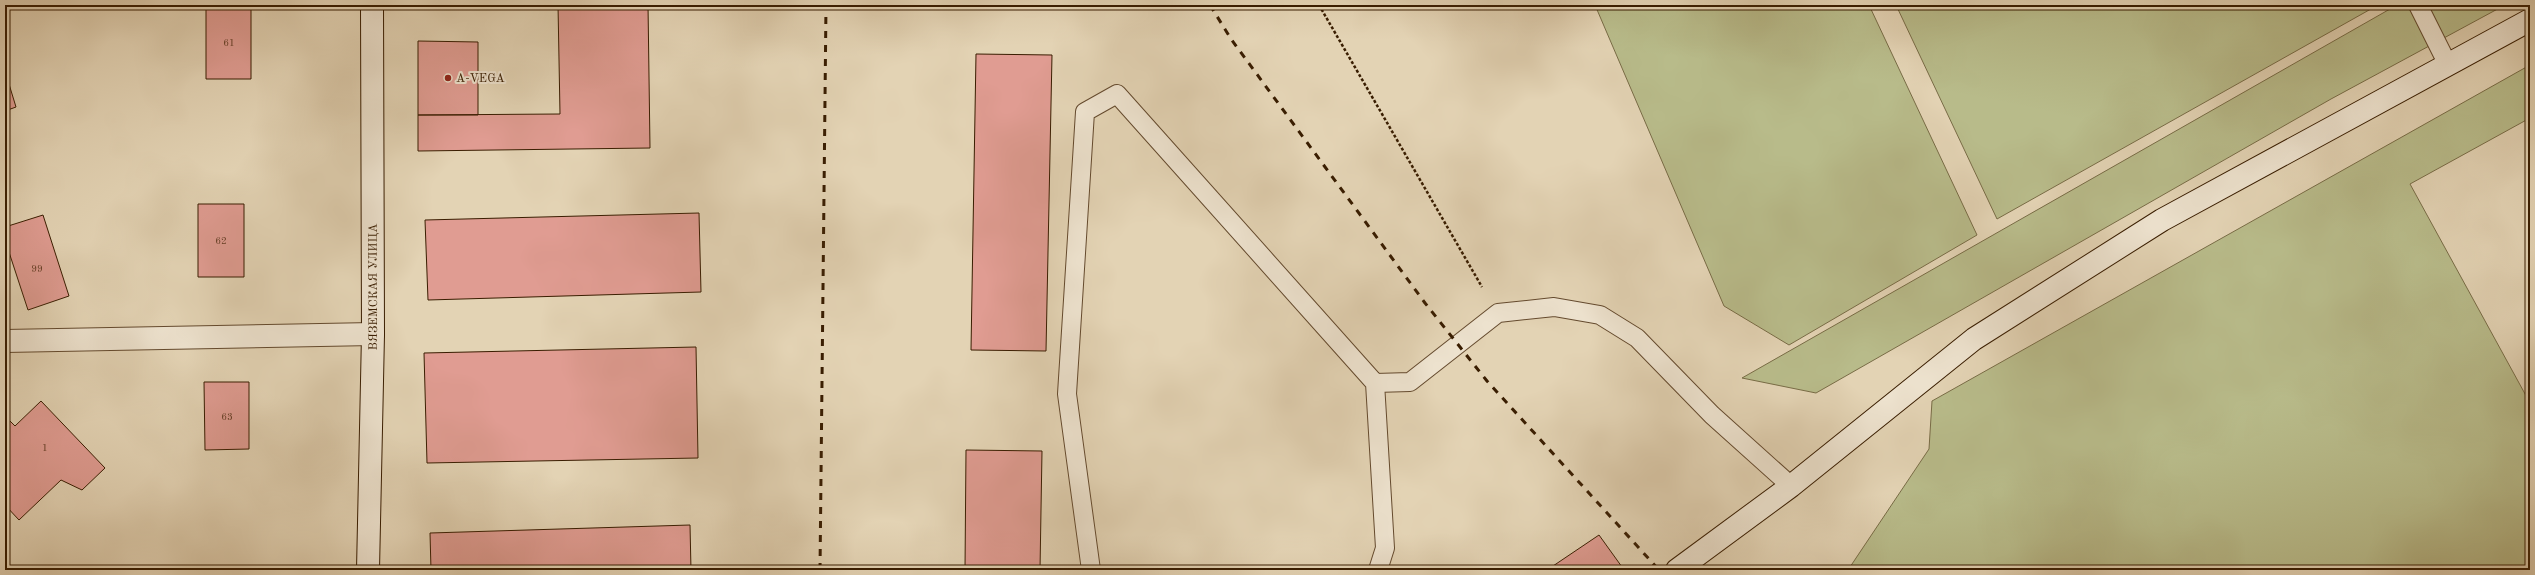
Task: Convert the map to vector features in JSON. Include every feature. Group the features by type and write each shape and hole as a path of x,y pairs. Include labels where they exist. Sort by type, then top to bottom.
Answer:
{"main road":[{"name":"ВЯЗЕМСКАЯ УЛИЦА","path":"368,570 373,334 372,5"},
{"path":"1677,570 1791,486 1974,339 2162,220 2530,20"},
{"path":"5,340 373,334"}],"lane":[{"path":"2418,5 2448,65"},
{"path":"1091,570 1067,394 1085,112 1117,94 1375,383 1385,548 1378,570"},
{"path":"1375,383 1410,382 1498,313 1554,307 1600,315 1637,338 1712,415 1791,486"}],"path":[{"path":"1319,5 1498,313"}],"green space":[{"path":"1595,5 1869,5 1977,235 1789,345 1724,306"},
{"path":"1896,5 2378,5 1997,219"},
{"path":"2397,5 2505,5 2331,99 1816,393 1742,378"},
{"path":"2530,65 2530,118 2410,184 2530,403 2530,570 1848,570 1929,449 1932,401"}],"building":[{"path":"206,5 251,5 251,79 206,79"},
{"path":"558,5 648,5 650,148 418,151 418,115 560,114"},
{"name":"A-VEGA","path":"418,41 478,42 478,115 418,115"},
{"path":"976,54 1052,55 1046,351 971,350"},
{"path":"5,71 16,107 5,111"},
{"path":"198,204 244,204 244,277 198,277"},
{"path":"699,213 701,292 428,300 425,220"},
{"path":"43,215 69,296 28,310 5,240 5,227"},
{"path":"696,347 698,458 427,463 424,353"},
{"path":"204,382 249,382 249,449 205,450"},
{"path":"41,401 105,468 82,490 61,480 19,520 5,505 5,416 15,426"},
{"path":"966,450 1042,451 1040,570 965,570"},
{"path":"690,525 691,570 431,570 430,533"},
{"path":"1599,535 1622,567 1618,570 1556,570 1553,566"}],"railway":[{"path":"820,570 826,5"},
{"path":"1210,5 1231,39 1425,303 1487,381 1659,570"}],"place":[{"name":"A-VEGA","path":"448,78"}]}
